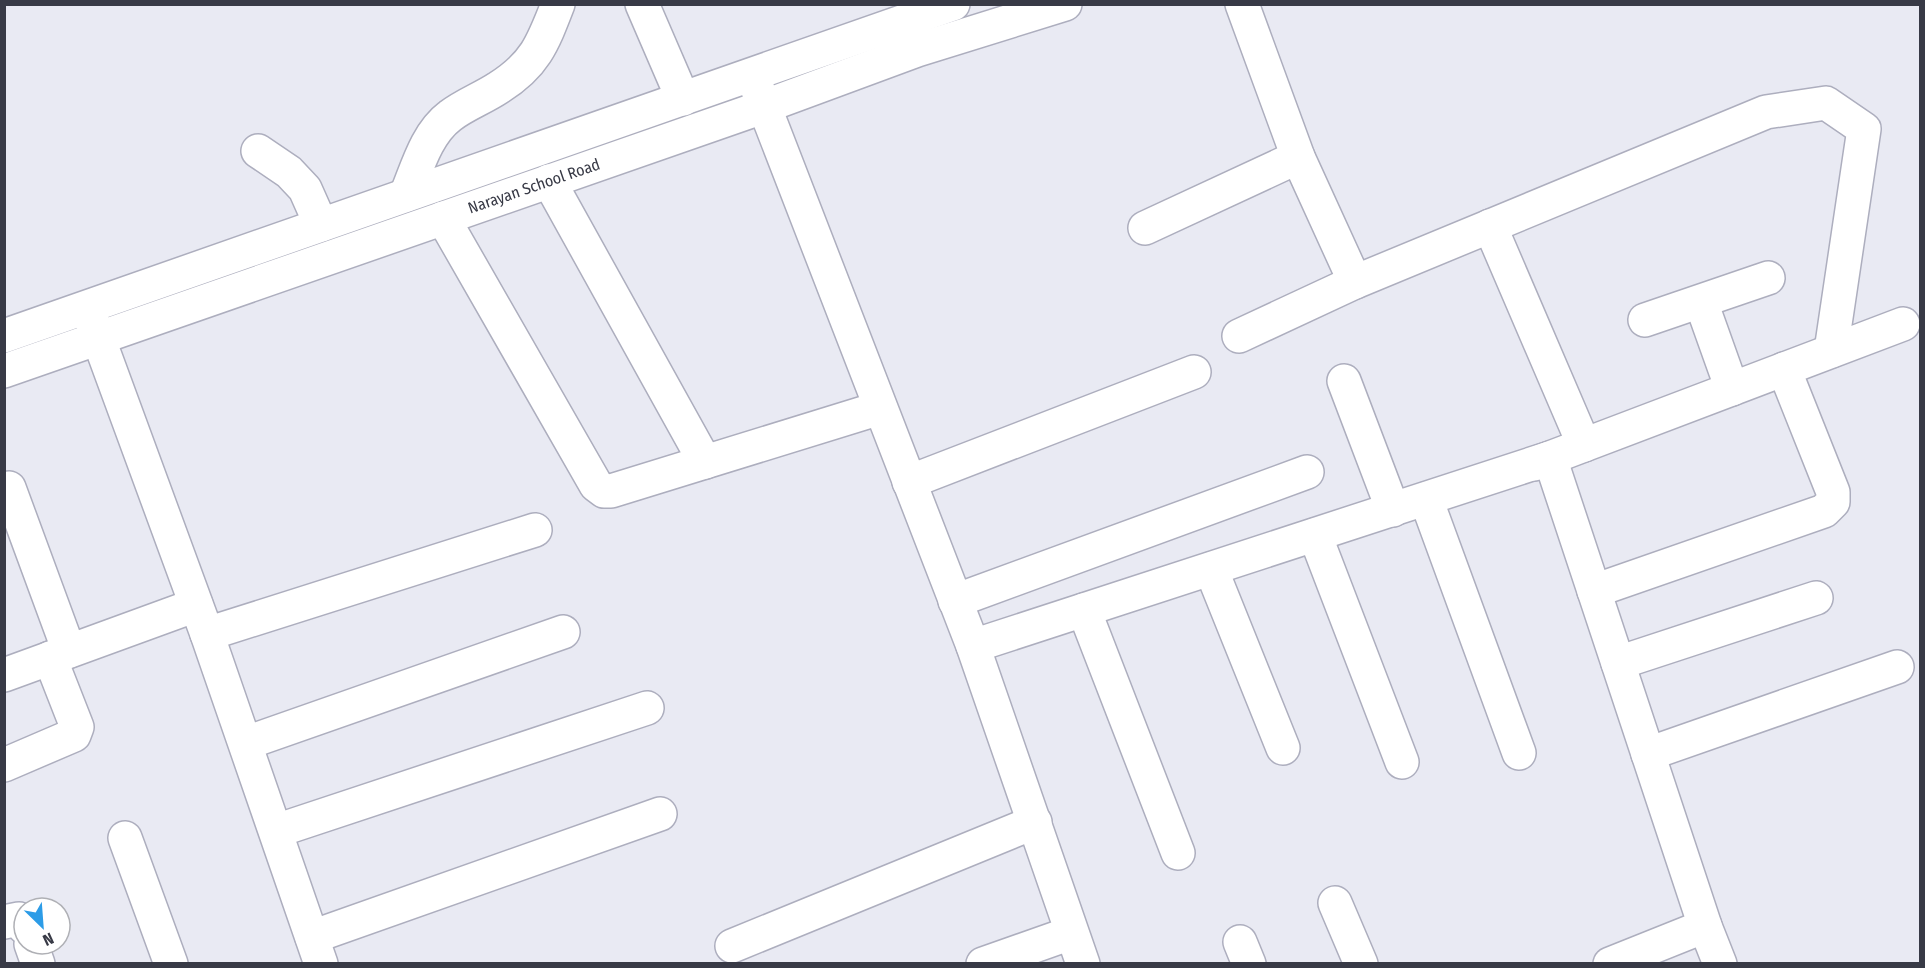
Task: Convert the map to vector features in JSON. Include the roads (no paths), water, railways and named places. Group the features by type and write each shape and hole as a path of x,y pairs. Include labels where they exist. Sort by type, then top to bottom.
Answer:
{"street":[{"path":"406,195 430,139 449,116 500,87 528,66 543,43 558,4"},
{"path":"642,4 683,99"},
{"path":"4,336 953,4"},
{"name":"Narayan School Road","path":"4,371 917,50 1065,4"},
{"path":"1242,4 1298,157 1355,282"},
{"path":"753,75 763,106 973,646 1083,963"},
{"path":"1239,336 1355,282 1766,112 1826,103 1864,129 1831,351"},
{"path":"258,151 289,172 305,189 321,225"},
{"path":"1145,228 1298,157"},
{"path":"549,181 705,462"},
{"path":"443,218 596,485 604,491 611,491 880,408"},
{"path":"1490,226 1584,445"},
{"path":"1645,320 1768,278"},
{"path":"1701,302 1732,389"},
{"path":"87,307 246,742 316,950 660,814"},
{"path":"1534,464 1903,324"},
{"path":"1594,591 1824,511 1833,502 1833,492 1784,369"},
{"path":"909,482 1194,372"},
{"path":"1344,381 1393,510"},
{"path":"973,646 1550,458 1705,926 1720,963"},
{"path":"955,601 1307,472"},
{"path":"4,765 74,735 77,727 60,655 9,488"},
{"path":"1426,499 1519,753"},
{"path":"207,634 535,530"},
{"path":"1316,535 1402,762"},
{"path":"1211,569 1283,748"},
{"path":"1618,663 1816,598"},
{"path":"4,675 196,604"},
{"path":"1083,610 1178,853"},
{"path":"246,742 563,632"},
{"path":"1648,754 1897,667"},
{"path":"276,831 647,708"},
{"path":"732,946 1035,822"},
{"path":"125,838 171,963"},
{"path":"1335,903 1361,963"},
{"path":"1610,963 1705,926"},
{"path":"983,963 1071,933"}]}
